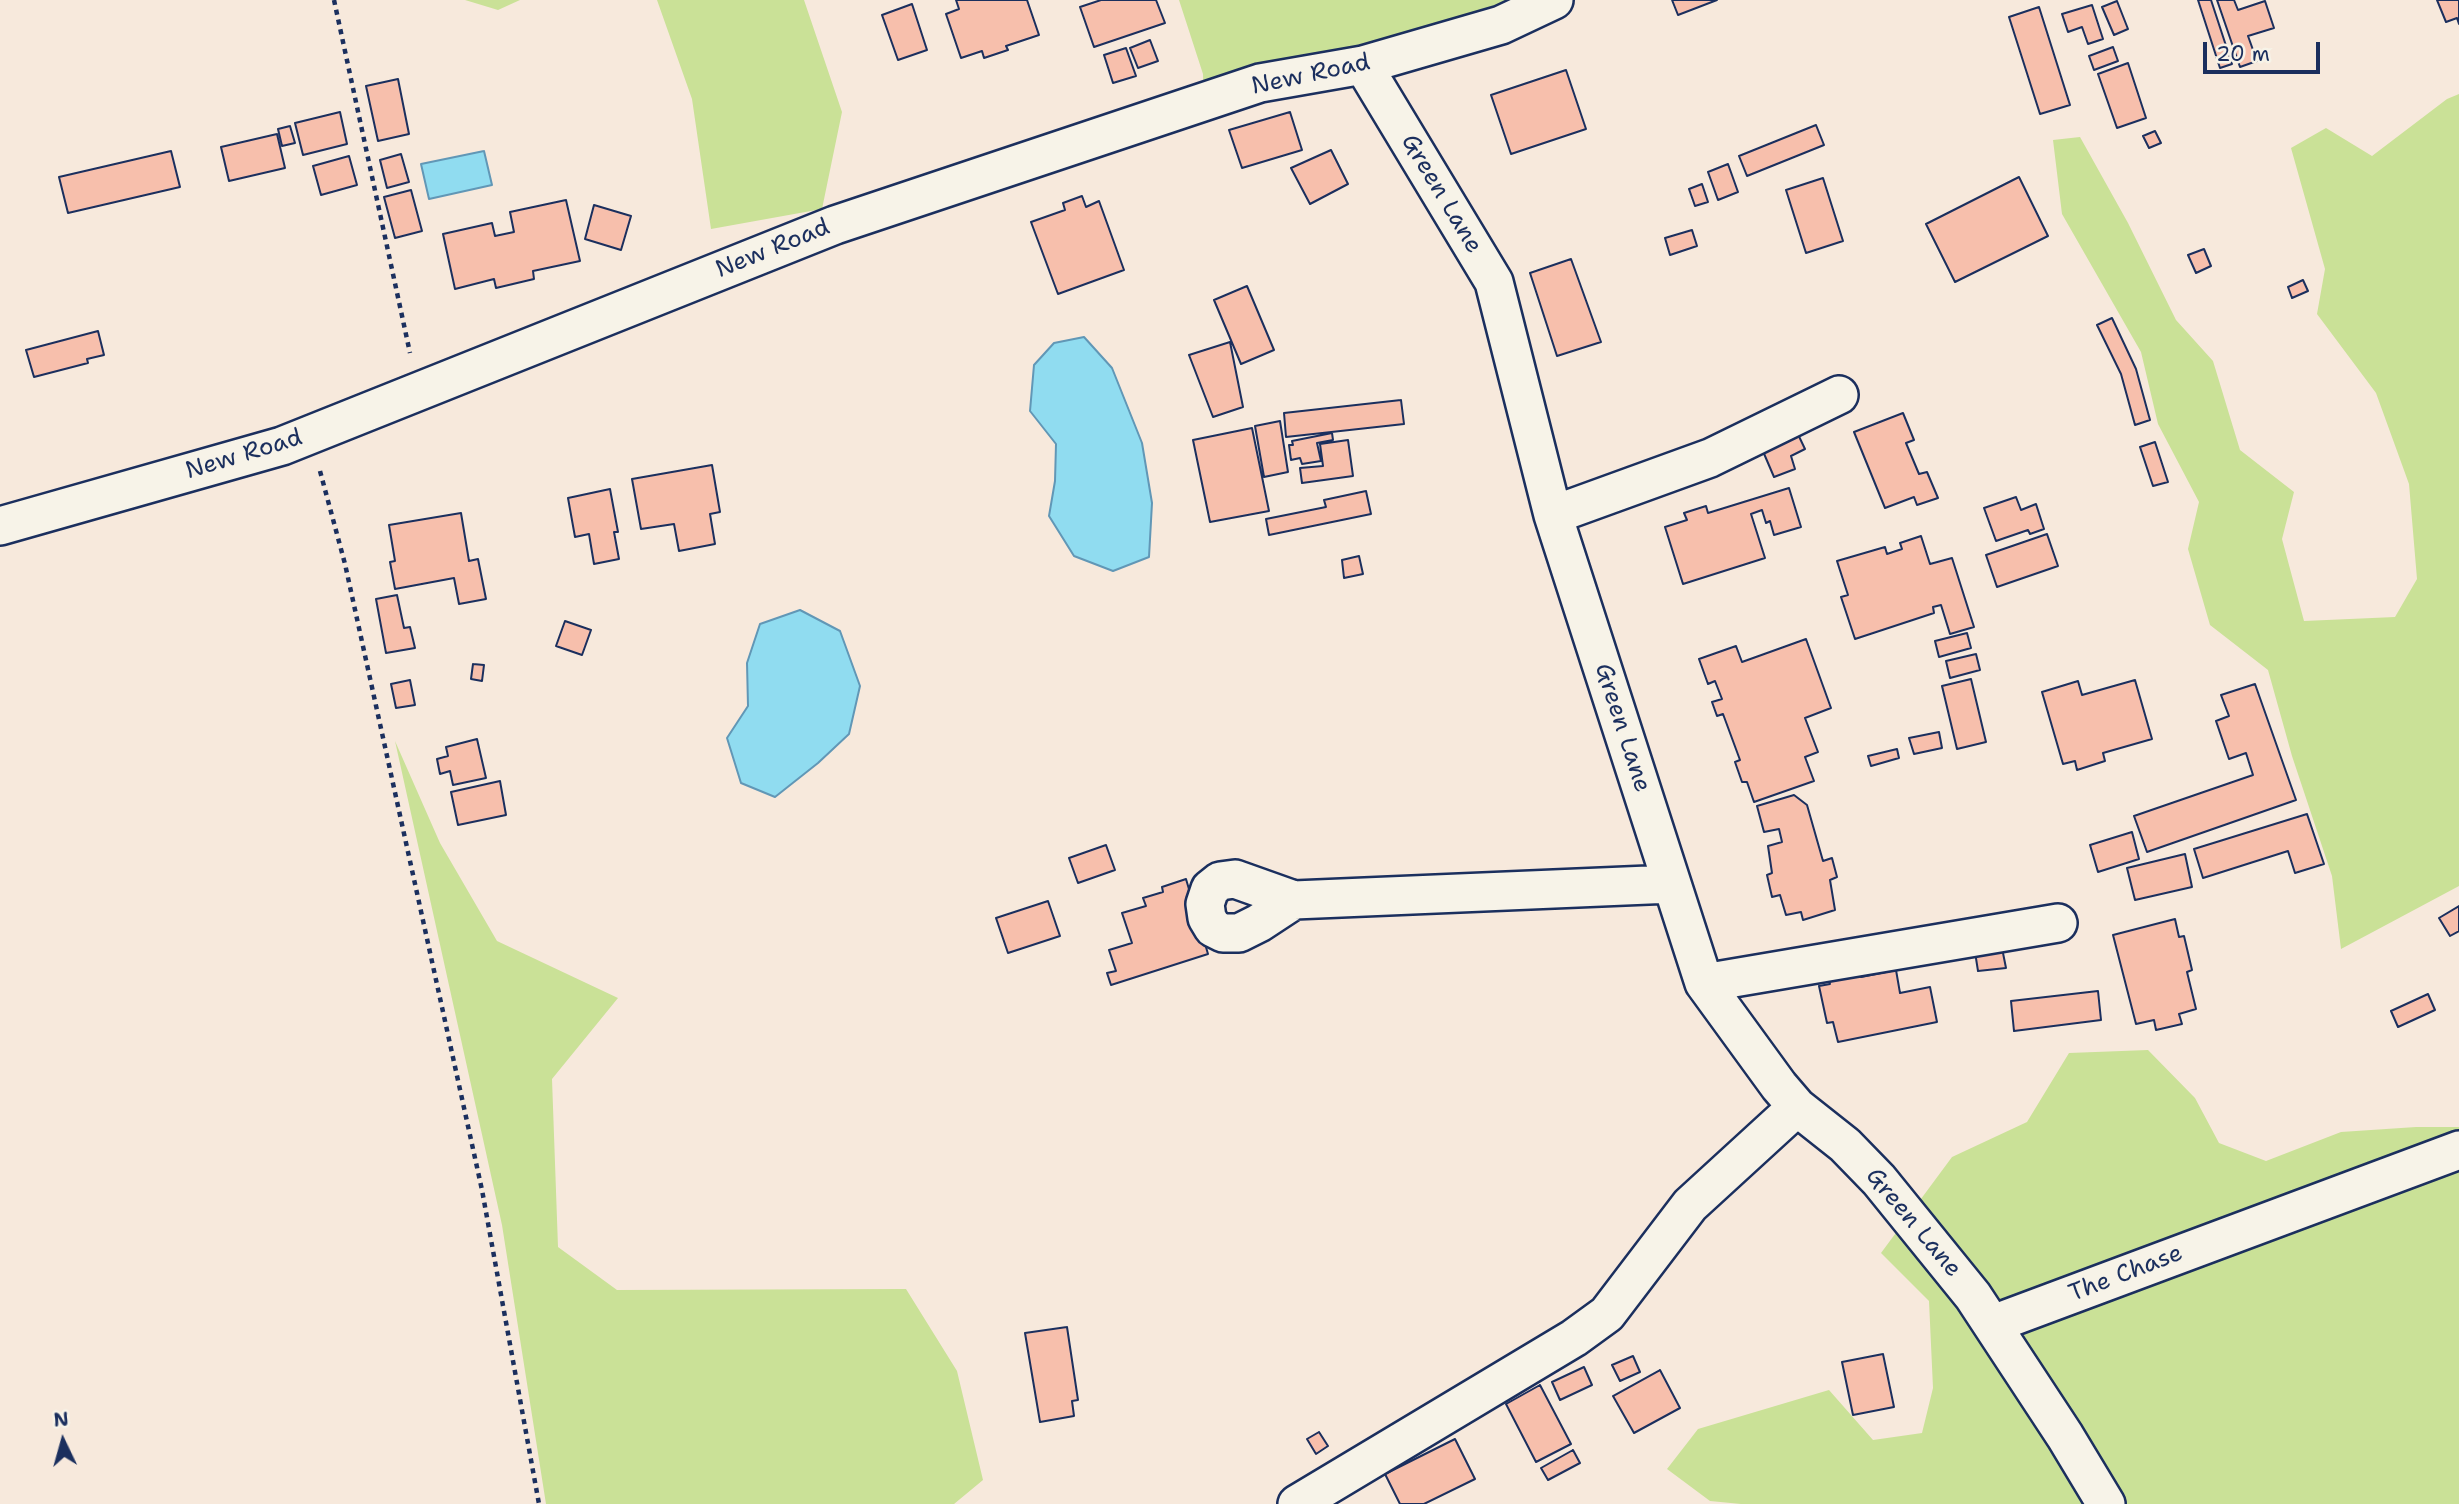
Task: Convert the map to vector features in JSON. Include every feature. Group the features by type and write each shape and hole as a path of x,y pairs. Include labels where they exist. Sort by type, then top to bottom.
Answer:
{"street":[{"name":"New Road","path":"0,526 282,446 835,225 1260,83 1363,65 1501,25 1554,0"},
{"name":"Green Lane","path":"1363,65 1494,282 1553,515 1704,983 1779,1086 1797,1107 1844,1145 1879,1180 1993,1324"},
{"path":"1553,515 1710,458 1839,396"},
{"path":"1294,900 1672,884"},
{"path":"1704,983 2058,923"},
{"path":"1297,1504 1574,1338 1607,1314 1690,1205 1797,1107"},
{"name":"The Chase","path":"1993,1324 2459,1150"},
{"path":"1993,1324 2106,1504"}],"path":[{"path":"334,0 419,391"},
{"path":"310,435 345,564 482,1190 539,1504"}],"green space":[{"path":"465,0 520,0 498,10"},
{"path":"657,0 804,0 842,112 822,209 711,229 692,99"},
{"path":"1179,0 1554,0 1204,102 1203,74"},
{"path":"2459,94 2459,886 2341,949 2332,876 2292,756 2268,670 2210,625 2188,549 2199,502 2158,424 2141,352 2062,214 2053,140 2080,137 2128,223 2176,320 2213,361 2240,450 2294,492 2282,539 2304,621 2395,617 2417,579 2409,484 2376,393 2317,314 2325,269 2291,148 2326,128 2372,156 2447,99"},
{"path":"395,741 440,843 497,941 618,998 552,1079 558,1247 617,1290 906,1289 957,1371 983,1480 954,1504 546,1504 502,1225"},
{"path":"2148,1050 2195,1098 2219,1143 2266,1161 2341,1132 2459,1127 2459,1504 1741,1504 1710,1501 1667,1469 1698,1429 1829,1390 1873,1440 1922,1433 1933,1388 1929,1301 1881,1253 1952,1157 2027,1122 2069,1053"}],"water":[{"path":"484,151 492,185 429,199 421,164"},
{"path":"1084,337 1112,368 1142,443 1152,503 1149,557 1113,571 1074,556 1049,516 1055,481 1056,444 1030,411 1034,365 1054,343"},
{"path":"800,610 840,631 860,686 849,734 775,797 741,783 727,738 748,706 747,663 760,624"}],"building":[{"path":"956,0 1027,0 1039,35 1006,46 1008,50 984,58 982,51 961,58 946,14 959,9"},
{"path":"1101,0 1156,0 1165,23 1094,47 1080,7"},
{"path":"1672,0 1717,0 1678,15"},
{"path":"2198,0 2211,0 2232,64 2220,68"},
{"path":"2217,0 2234,0 2238,10 2265,1 2274,28 2248,36 2257,61 2240,67"},
{"path":"2437,0 2459,0 2459,24 2457,18 2446,22"},
{"path":"2117,1 2128,29 2114,35 2102,7"},
{"path":"912,4 927,50 898,60 882,15"},
{"path":"2092,5 2103,39 2088,44 2082,27 2068,32 2062,14"},
{"path":"2039,7 2070,105 2040,114 2009,17"},
{"path":"1150,40 1158,61 1138,68 1130,48"},
{"path":"2113,47 2118,61 2094,70 2089,56"},
{"path":"1126,48 1136,76 1113,83 1104,55"},
{"path":"2128,63 2146,118 2117,128 2098,74"},
{"path":"1566,70 1586,129 1511,154 1491,95"},
{"path":"398,79 409,134 378,141 366,86"},
{"path":"340,112 347,144 303,155 295,123"},
{"path":"1290,112 1302,150 1242,168 1229,130"},
{"path":"1816,125 1824,145 1747,176 1739,156"},
{"path":"290,126 295,143 282,146 278,129"},
{"path":"2155,131 2161,143 2149,148 2143,136"},
{"path":"277,134 285,168 229,181 221,147"},
{"path":"1331,150 1348,184 1310,204 1291,168"},
{"path":"171,151 180,187 68,213 59,177"},
{"path":"401,154 409,182 387,188 380,160"},
{"path":"349,156 357,185 321,195 313,166"},
{"path":"1728,164 1738,192 1718,200 1708,172"},
{"path":"2019,177 2048,236 1955,282 1926,224"},
{"path":"1823,178 1843,241 1806,253 1786,190"},
{"path":"1702,184 1708,202 1695,206 1689,189"},
{"path":"411,190 422,231 395,238 384,197"},
{"path":"1082,196 1086,207 1099,201 1124,270 1058,294 1031,222 1065,210 1063,203"},
{"path":"566,200 580,261 533,271 534,279 496,288 494,279 455,289 443,234 492,223 495,236 514,232 510,212"},
{"path":"594,205 631,216 621,250 585,239"},
{"path":"1692,230 1697,246 1670,255 1665,238"},
{"path":"2204,249 2211,266 2196,273 2188,255"},
{"path":"1571,259 1601,342 1557,356 1530,273"},
{"path":"2303,280 2308,291 2292,298 2288,287"},
{"path":"1247,286 1274,350 1241,364 1214,300"},
{"path":"2112,318 2136,369 2150,420 2135,425 2121,374 2097,325"},
{"path":"98,331 104,355 87,359 88,363 34,377 26,350"},
{"path":"1230,342 1243,407 1213,417 1189,355"},
{"path":"1401,400 1404,424 1286,437 1284,413"},
{"path":"1903,413 1914,440 1906,443 1919,474 1927,472 1938,498 1917,505 1914,497 1885,508 1854,432"},
{"path":"1280,421 1288,472 1264,477 1255,426"},
{"path":"1794,426 1805,449 1791,456 1795,469 1774,477 1759,442"},
{"path":"1252,428 1269,511 1210,522 1193,440"},
{"path":"1332,433 1333,440 1317,443 1321,461 1302,464 1300,458 1291,460 1289,445 1293,445 1292,441"},
{"path":"1348,440 1353,476 1302,483 1300,468 1323,466 1320,444"},
{"path":"2155,442 2168,482 2153,486 2140,447"},
{"path":"712,465 720,512 710,514 715,544 679,551 674,524 641,529 632,479"},
{"path":"1789,488 1801,527 1774,535 1770,521 1766,523 1762,510 1751,514 1765,558 1683,584 1665,527 1687,520 1684,513 1706,506 1708,513"},
{"path":"610,489 618,532 614,532 619,559 594,564 589,534 575,537 568,498"},
{"path":"1366,491 1371,514 1269,535 1266,519 1326,507 1324,500"},
{"path":"2016,497 2021,510 2036,504 2044,529 2030,534 2028,530 1996,541 1984,508"},
{"path":"461,513 469,561 478,559 486,599 459,604 454,578 395,589 390,562 395,561 389,525"},
{"path":"2047,534 2058,566 1997,587 1986,555"},
{"path":"1921,536 1930,564 1952,558 1974,627 1950,634 1941,605 1933,607 1934,613 1855,639 1841,597 1848,595 1837,561 1885,547 1887,554 1902,549 1900,543"},
{"path":"1359,556 1363,574 1344,578 1342,560"},
{"path":"397,595 404,628 410,627 415,648 386,653 376,599"},
{"path":"565,621 591,630 582,655 556,646"},
{"path":"1967,633 1971,648 1939,657 1935,641"},
{"path":"1806,639 1831,708 1805,718 1818,752 1805,757 1814,781 1754,802 1747,782 1742,782 1735,762 1740,760 1723,714 1717,716 1712,702 1722,699 1715,681 1708,684 1699,659 1736,646 1742,662"},
{"path":"1976,654 1980,670 1950,678 1946,661"},
{"path":"473,664 484,665 482,681 471,679"},
{"path":"1971,679 1986,742 1957,749 1942,686"},
{"path":"410,680 415,705 396,708 391,684"},
{"path":"2135,680 2152,739 2103,753 2105,761 2077,770 2075,761 2063,764 2042,692 2078,681 2082,695"},
{"path":"2255,684 2296,800 2147,852 2134,816 2253,775 2246,753 2229,759 2216,721 2229,716 2221,695"},
{"path":"1939,732 1942,748 1914,754 1909,738"},
{"path":"477,739 486,778 453,785 450,771 440,774 437,759 448,756 446,747"},
{"path":"1897,749 1899,758 1871,766 1868,756"},
{"path":"500,781 506,815 458,825 451,792"},
{"path":"1794,795 1807,805 1823,861 1832,858 1837,877 1830,880 1835,910 1803,920 1801,912 1786,915 1780,895 1772,897 1767,875 1772,873 1768,846 1782,842 1779,829 1764,832 1757,806"},
{"path":"2307,814 2324,864 2295,873 2288,851 2203,878 2194,849"},
{"path":"2132,832 2139,859 2098,872 2090,845"},
{"path":"1106,845 1115,870 1078,883 1069,858"},
{"path":"2185,854 2192,887 2135,900 2127,868"},
{"path":"1186,879 1208,954 1111,985 1107,973 1116,971 1109,950 1132,943 1122,913 1146,906 1143,898 1163,892 1162,887"},
{"path":"1048,901 1060,936 1008,953 996,918"},
{"path":"2459,906 2459,931 2450,936 2439,918"},
{"path":"2175,919 2179,937 2184,936 2192,970 2187,972 2196,1009 2179,1014 2182,1024 2156,1030 2154,1020 2136,1024 2113,935"},
{"path":"2002,948 2006,968 1978,971 1975,952"},
{"path":"1896,970 1900,993 1930,987 1937,1022 1838,1042 1833,1022 1827,1023 1819,986 1830,984 1828,978 1860,971 1861,977"},
{"path":"2098,991 2101,1020 2014,1031 2011,1001"},
{"path":"2428,994 2435,1010 2398,1027 2391,1011"},
{"path":"1067,1327 1078,1400 1072,1401 1074,1416 1040,1422 1025,1333"},
{"path":"1883,1354 1894,1407 1853,1415 1842,1362"},
{"path":"1633,1356 1640,1372 1620,1381 1612,1365"},
{"path":"1584,1367 1592,1385 1560,1400 1552,1382"},
{"path":"1660,1370 1680,1408 1634,1433 1613,1396"},
{"path":"1540,1385 1571,1444 1536,1462 1506,1404"},
{"path":"1319,1432 1328,1446 1316,1454 1307,1439"},
{"path":"1455,1439 1475,1479 1424,1504 1400,1504 1385,1474"},
{"path":"1573,1450 1580,1463 1548,1480 1541,1468"}]}
